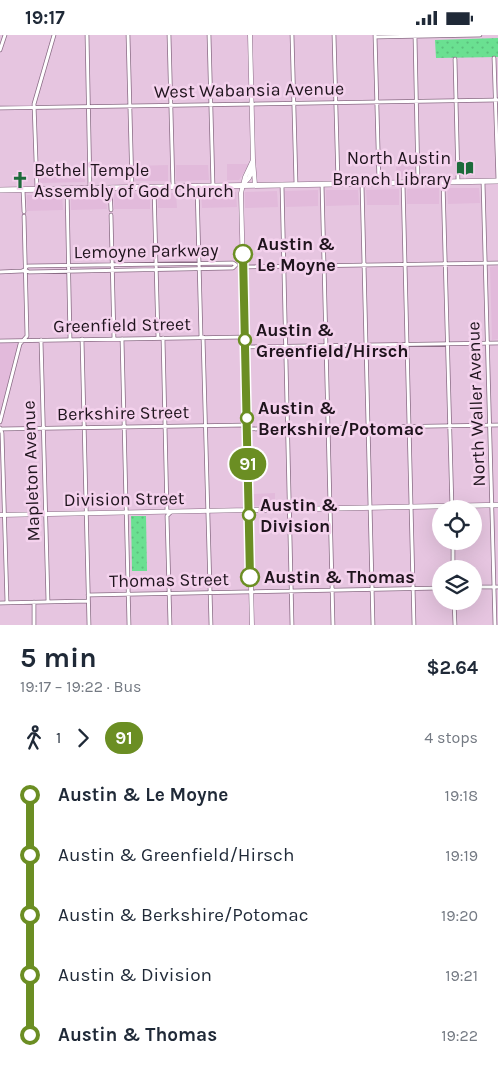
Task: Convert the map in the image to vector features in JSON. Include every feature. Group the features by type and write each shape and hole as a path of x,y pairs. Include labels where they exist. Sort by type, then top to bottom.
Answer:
{"main road":[{"path":"0,189 498,181"},
{"path":"482,506 498,505"},
{"path":"249,511 432,507"}],"street":[{"path":"0,50 5,35"},
{"path":"37,189 34,104 54,35"},
{"path":"87,35 90,188"},
{"path":"128,35 132,187"},
{"path":"169,35 173,187"},
{"path":"210,35 213,186"},
{"path":"250,35 255,185"},
{"path":"292,35 296,185"},
{"path":"334,35 338,184"},
{"path":"379,183 375,36 480,35"},
{"path":"415,36 418,183"},
{"path":"494,58 497,100 498,181"},
{"path":"455,59 458,182"},
{"name":"West Wabansia Avenue","path":"0,108 497,100"},
{"path":"252,625 241,193 245,177 253,159"},
{"path":"244,184 254,167"},
{"path":"444,182 452,500"},
{"name":"North Waller Avenue","path":"484,182 492,505 496,587 495,625"},
{"path":"403,183 414,625"},
{"path":"322,184 333,625"},
{"path":"362,184 373,625"},
{"path":"282,185 292,625"},
{"path":"197,186 209,513 211,625"},
{"path":"154,187 158,338"},
{"path":"110,188 111,210"},
{"path":"0,422 20,344 27,336 23,189"},
{"path":"67,189 70,339"},
{"path":"111,215 114,339"},
{"name":"Lemoyne Parkway","path":"0,272 25,270 29,272 233,268 236,265 233,263 199,263 28,266 25,270"},
{"path":"243,267 498,263"},
{"name":"Greenfield Street","path":"0,341 245,337"},
{"path":"163,338 170,625"},
{"path":"82,339 89,625"},
{"path":"122,339 129,625"},
{"name":"Mapleton Avenue","path":"41,340 48,602"},
{"path":"245,347 498,343"},
{"name":"Berkshire Street","path":"0,428 206,425 287,429 498,425"},
{"path":"0,428 2,433 2,515 7,603"},
{"name":"Division Street","path":"2,515 168,514 249,511"},
{"path":"482,587 496,587"},
{"name":"Thomas Street","path":"88,595 432,588"},
{"name":"Thomas Street","path":"0,603 88,601"},
{"path":"34,602 34,625"},
{"path":"454,610 455,625"}],"shaded area":[{"path":"414,161 414,176 396,177 396,162"},
{"path":"227,164 249,164 239,180 227,180"},
{"path":"168,165 168,181 135,181 135,166"},
{"path":"176,165 208,165 209,180 176,181"},
{"path":"40,167 85,167 85,182 40,183"},
{"path":"439,188 439,204 407,204 407,189"},
{"path":"447,188 479,188 480,203 448,204"},
{"path":"399,189 399,205 367,205 366,190"},
{"path":"318,190 318,206 286,207 285,191"},
{"path":"326,190 358,190 359,205 326,206"},
{"path":"277,191 278,207 245,208 245,192"},
{"path":"201,192 236,192 237,207 202,208"},
{"path":"150,193 150,209 114,209 114,194"},
{"path":"158,193 176,193 177,208 158,208"},
{"path":"71,194 106,194 107,209 71,210"},
{"path":"27,195 62,195 63,210 27,211"},
{"path":"498,266 498,339 492,340 490,267"},
{"path":"0,342 18,343 0,413"},
{"path":"275,493 275,506 253,506 252,494"}],"green space":[{"path":"498,38 498,57 436,58 435,40"},
{"path":"131,516 146,516 147,571 132,571"}],"bus line":[{"name":"91","path":"243,254 250,577"}],"place":[{"name":"North Austin Branch Library","path":"465,168"},
{"name":"Bethel Temple Assembly of God Church","path":"20,180"},
{"name":"Austin & Le Moyne","path":"243,254"},
{"name":"Austin & Greenfield/Hirsch","path":"245,340"},
{"name":"Austin & Berkshire/Potomac","path":"247,418"},
{"name":"Austin & Division","path":"249,515"},
{"name":"Austin & Thomas","path":"250,577"}]}
